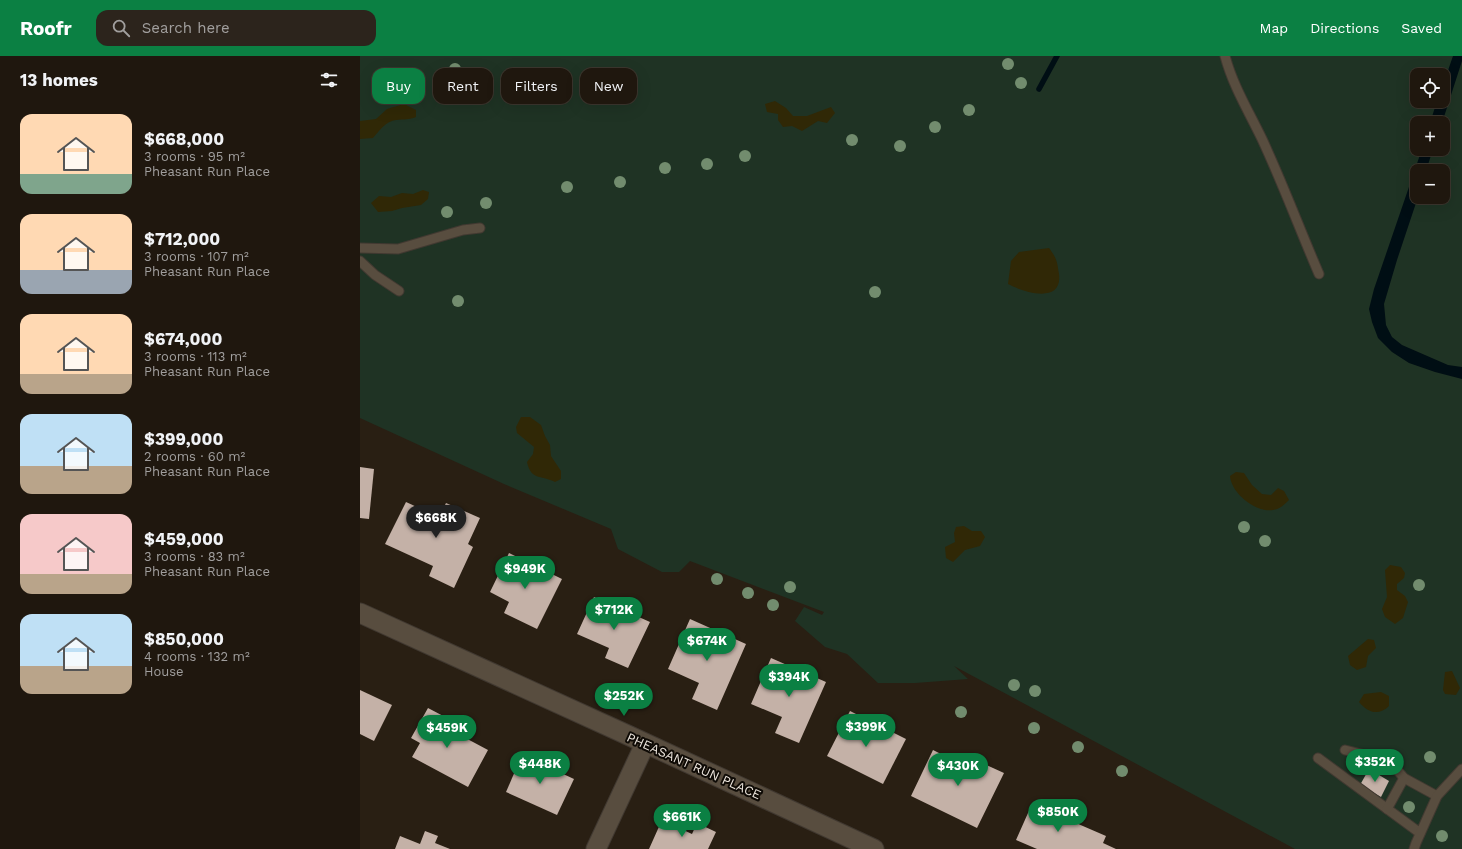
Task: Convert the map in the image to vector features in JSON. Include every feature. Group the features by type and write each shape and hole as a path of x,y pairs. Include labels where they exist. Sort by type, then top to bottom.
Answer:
{"street":[{"name":"PHEASANT RUN PLACE","path":"360,613 874,849"},
{"path":"596,849 645,744"}],"lane":[{"path":"1225,56 1242,101 1262,139 1319,274"},
{"path":"360,248 398,249 464,230 480,228"},
{"path":"360,261 375,275 399,291"},
{"path":"1345,750 1373,757 1398,771 1404,778 1437,796"},
{"path":"1318,758 1420,833"},
{"path":"1414,849 1437,796 1462,769"},
{"path":"1387,809 1404,778"}],"green space":[{"path":"360,56 1462,56 1462,849 1295,849 954,666 968,679 915,683 878,683 847,654 825,647 795,621 804,607 822,615 824,612 690,561 679,572 662,572 618,549 611,529 504,484 360,418"}],"sand":[{"path":"775,101 786,108 793,116 807,116 831,107 835,113 827,123 818,121 802,131 792,126 783,127 778,120 778,114 767,112 765,104"},
{"path":"404,104 416,110 416,117 389,122 373,138 360,139 360,121 376,119 387,109"},
{"path":"423,190 429,192 428,199 421,205 392,211 378,212 371,203 379,196 391,197 402,193 413,194"},
{"path":"1049,248 1054,255 1058,266 1059,284 1055,290 1049,293 1032,293 1008,284 1011,261 1019,252"},
{"path":"521,417 530,417 541,425 550,445 551,456 561,471 561,479 555,482 534,475 531,472 527,462 533,454 534,447 517,433 516,427"},
{"path":"1236,472 1244,473 1252,485 1262,494 1271,495 1278,488 1284,491 1289,500 1280,508 1273,510 1266,510 1252,505 1240,495 1231,482 1230,476"},
{"path":"964,526 972,531 981,531 985,537 980,546 965,550 953,562 946,558 945,547 955,542 954,533 956,527"},
{"path":"1390,565 1401,567 1405,573 1404,578 1397,584 1397,590 1405,596 1408,602 1403,618 1395,624 1385,617 1382,609 1387,597 1385,570"},
{"path":"1368,639 1374,640 1376,648 1368,656 1366,667 1357,670 1350,665 1348,656"},
{"path":"1452,671 1460,688 1456,695 1445,694 1443,690 1445,672"},
{"path":"1381,692 1389,696 1389,706 1381,711 1370,711 1359,702 1364,694"}],"shaded area":[{"path":"1453,56 1462,56 1462,61 1450,98 1450,68"},
{"path":"1435,108 1447,108 1444,116 1432,116"},
{"path":"1420,156 1431,156 1428,164 1417,164"},
{"path":"1410,184 1410,204 1416,204 1384,304 1386,325 1392,337 1402,345 1448,365 1462,367 1462,379 1409,363 1392,352 1378,338 1369,309 1374,289"}],"building":[{"path":"360,467 374,469 369,519 360,518"},
{"path":"406,502 439,517 446,503 480,518 468,544 473,547 454,588 429,576 433,566 385,544"},
{"path":"509,553 562,579 537,629 504,613 509,602 490,592"},
{"path":"594,597 650,622 628,668 605,658 609,648 577,634"},
{"path":"690,619 746,644 717,710 692,699 699,683 668,669"},
{"path":"771,658 826,682 799,743 775,733 782,717 751,704"},
{"path":"360,690 392,705 374,741 360,734"},
{"path":"428,708 447,718 443,726 488,750 468,787 412,757 420,743 411,738"},
{"path":"850,711 906,739 883,784 827,756"},
{"path":"933,750 967,767 971,758 1004,773 977,828 911,796"},
{"path":"522,755 574,779 557,815 506,792"},
{"path":"1369,769 1389,781 1381,797 1360,785"},
{"path":"1032,804 1106,836 1103,843 1116,849 1037,849 1016,840"},
{"path":"662,820 692,834 697,823 716,832 708,849 649,849"},
{"path":"425,831 438,836 435,843 450,849 395,849 400,836 420,844"}],"waterway":[{"path":"1039,89 1057,56"}]}
